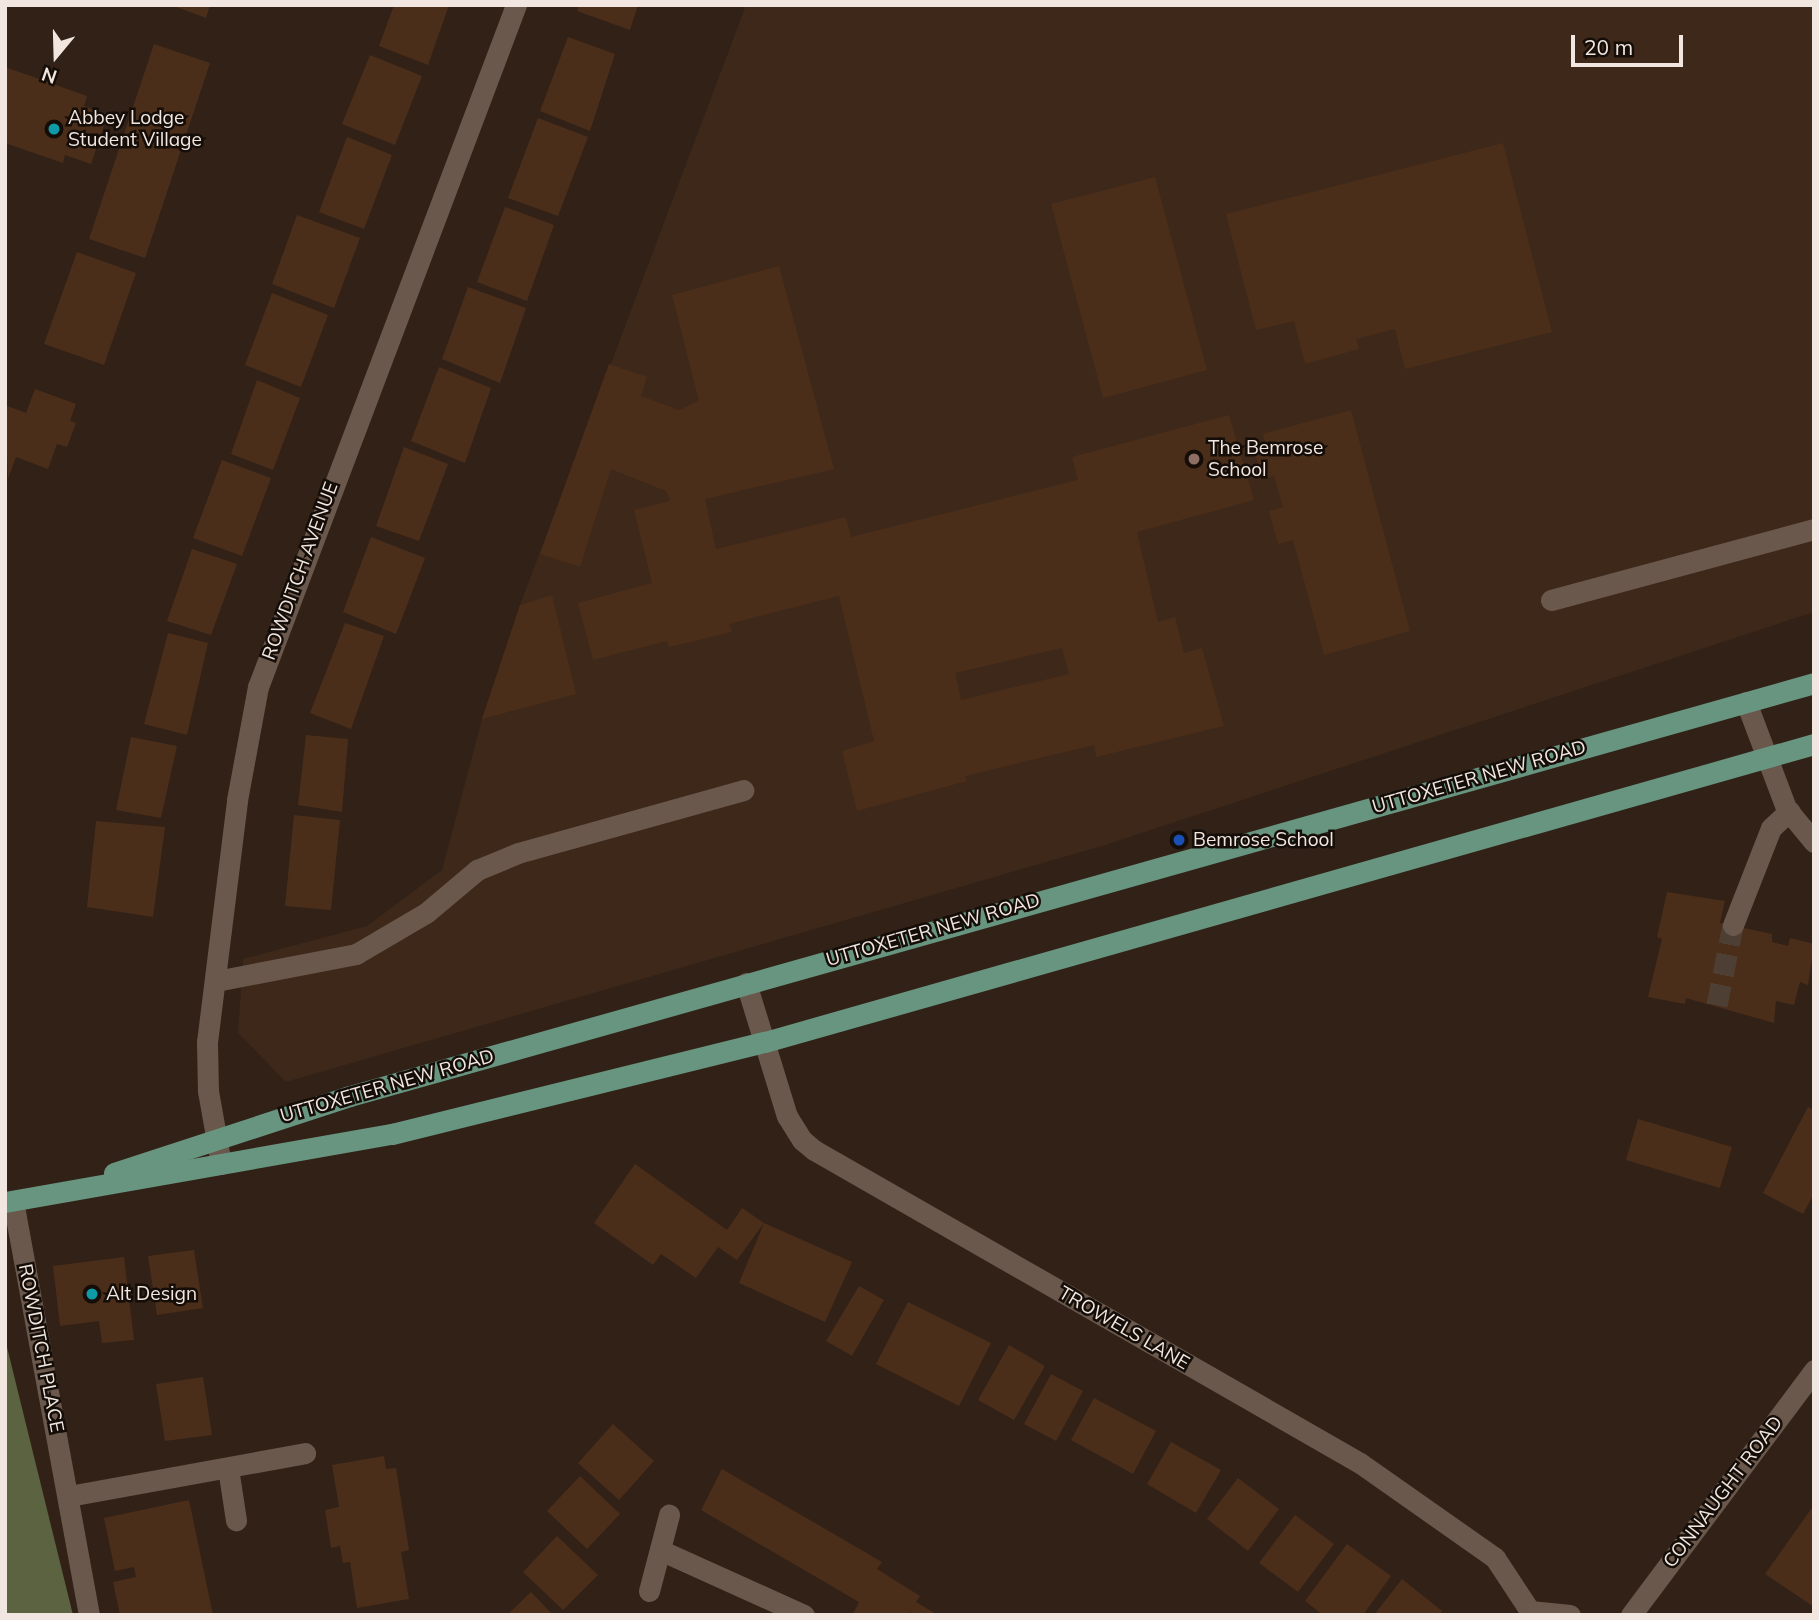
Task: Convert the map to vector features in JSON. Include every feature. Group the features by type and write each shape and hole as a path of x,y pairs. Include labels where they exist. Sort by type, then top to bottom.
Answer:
{"main road":[{"name":"UTTOXETER NEW ROAD","path":"57,1194 217,1136 746,983 1814,682"},
{"name":"UTTOXETER NEW ROAD","path":"9,1202 392,1134 765,1042 1814,744"}],"street":[{"name":"ROWDITCH AVENUE","path":"222,1164 206,1065 237,800 258,687 516,5"},
{"path":"1551,600 1814,529"},
{"path":"1746,702 1765,758 1788,811 1814,842"},
{"path":"216,981 356,954 426,913 477,870 518,853 743,790"},
{"path":"1734,926 1771,828 1788,811"},
{"name":"TROWELS LANE","path":"746,983 787,1116 802,1140 814,1150 1360,1463 1495,1558 1529,1613 1570,1615"},
{"name":"ROWDITCH PLACE","path":"9,1202 69,1496 89,1615"},
{"name":"CONNAUGHT ROAD","path":"1631,1615 1814,1370"},
{"path":"69,1496 305,1453"},
{"path":"229,1468 236,1520"},
{"path":"649,1591 669,1515"},
{"path":"660,1550 804,1615"}],"shaded area":[{"name":"The Bemrose School","path":"746,5 1814,5 1814,612 1102,846 286,1082 238,1033 243,959 367,926 442,870 482,719 520,605"}],"green space":[{"path":"5,1339 73,1615 5,1615"}],"building":[{"path":"171,5 210,5 206,18"},
{"path":"394,5 449,5 428,65 379,46"},
{"path":"579,5 638,5 630,30 577,11"},
{"path":"568,37 615,54 590,131 540,111"},
{"path":"154,44 210,63 145,258 89,239"},
{"path":"370,55 422,76 395,145 342,124"},
{"name":"Abbey Lodge Student Village","path":"5,67 87,96 84,106 108,114 91,164 65,155 63,163 5,143"},
{"path":"538,118 588,137 558,216 508,198"},
{"path":"347,137 392,155 364,229 319,212"},
{"path":"1503,143 1552,332 1405,369 1395,329 1356,339 1359,349 1305,364 1294,321 1256,330 1226,214"},
{"path":"1155,177 1207,370 1103,398 1051,204"},
{"path":"505,207 554,225 527,301 477,282"},
{"path":"297,215 360,238 334,308 272,284"},
{"path":"77,252 136,273 104,365 44,344"},
{"path":"779,266 834,469 705,499 716,549 846,517 851,537 1078,480 1072,457 1229,415 1254,500 1137,532 1158,622 1175,617 1184,653 1202,648 1224,726 1096,757 1094,745 965,776 967,781 857,811 842,751 874,741 839,596 729,624 732,632 669,647 667,641 593,660 578,603 652,583 634,510 670,501 666,491 611,469 580,567 540,554 609,364 647,377 641,396 679,410 699,401 672,295","holes":["1062,648 1069,674 961,700 955,673"]},
{"path":"468,287 526,308 500,383 442,359"},
{"path":"272,293 328,315 301,387 245,365"},
{"path":"439,367 491,388 465,463 411,441"},
{"path":"257,380 300,398 273,470 231,454"},
{"path":"35,389 76,404 70,421 76,423 67,447 57,444 48,469 16,457 8,479 5,405 26,413"},
{"path":"1351,410 1410,631 1324,655 1293,540 1278,544 1269,511 1283,507 1274,476 1262,479 1253,446 1265,443 1263,434"},
{"path":"404,447 448,464 419,541 376,526"},
{"path":"222,460 271,478 242,556 193,538"},
{"path":"371,537 425,558 396,634 343,612"},
{"path":"192,549 237,564 211,635 167,621"},
{"path":"552,595 576,694 482,719 520,605"},
{"path":"345,623 384,636 351,729 310,713"},
{"path":"168,633 208,643 187,735 144,724"},
{"path":"306,735 348,739 342,812 298,805"},
{"path":"131,737 177,746 161,818 116,810"},
{"path":"294,815 340,820 331,910 285,906"},
{"path":"96,821 165,827 153,917 87,907"},
{"path":"1667,892 1725,901 1720,923 1772,934 1772,942 1788,946 1790,938 1814,944 1808,985 1800,982 1794,1005 1776,1001 1774,1023 1686,998 1685,1004 1648,997 1662,939 1657,937"},
{"path":"1808,1107 1814,1110 1814,1194 1803,1214 1763,1193"},
{"path":"1638,1119 1732,1147 1720,1188 1626,1160"},
{"path":"635,1164 727,1230 742,1208 764,1223 737,1260 718,1247 696,1278 661,1254 653,1265 594,1223"},
{"path":"764,1223 852,1262 825,1322 739,1283"},
{"path":"194,1250 203,1308 157,1315 148,1256"},
{"name":"Alt Design","path":"124,1257 134,1340 102,1343 99,1321 60,1326 53,1266"},
{"path":"859,1286 884,1300 852,1356 826,1341"},
{"path":"908,1302 991,1343 959,1406 876,1364"},
{"path":"1009,1345 1045,1366 1014,1420 978,1400"},
{"path":"1051,1374 1083,1391 1056,1441 1024,1424"},
{"path":"203,1377 212,1435 165,1441 156,1384"},
{"path":"1094,1398 1156,1431 1133,1474 1071,1440"},
{"path":"613,1424 654,1461 619,1500 578,1463"},
{"path":"1171,1442 1221,1470 1196,1513 1147,1484"},
{"path":"384,1456 386,1469 396,1468 409,1550 401,1552 409,1599 357,1608 350,1562 343,1563 340,1546 331,1548 325,1510 339,1507 332,1465"},
{"path":"722,1469 882,1562 877,1569 920,1596 916,1602 938,1615 909,1615 912,1608 908,1615 853,1614 859,1602 701,1510"},
{"path":"580,1476 620,1514 587,1549 547,1511"},
{"path":"1238,1478 1279,1509 1248,1551 1207,1519"},
{"path":"189,1500 213,1615 120,1615 113,1582 136,1577 134,1567 115,1571 104,1518"},
{"path":"1814,1505 1814,1607 1765,1574"},
{"path":"1295,1515 1334,1544 1298,1592 1259,1563"},
{"path":"557,1536 598,1575 563,1610 523,1572"},
{"path":"1347,1544 1391,1576 1363,1615 1323,1615 1305,1601"},
{"path":"1402,1579 1442,1611 1440,1615 1374,1615"},
{"path":"531,1592 553,1615 507,1615"}],"tunnel":[{"path":"1717,1005 1733,925"}],"place":[{"name":"Abbey Lodge Student Village","path":"54,129"},
{"name":"The Bemrose School","path":"1194,459"},
{"name":"Bemrose School","path":"1179,840"},
{"name":"Alt Design","path":"92,1294"}]}
